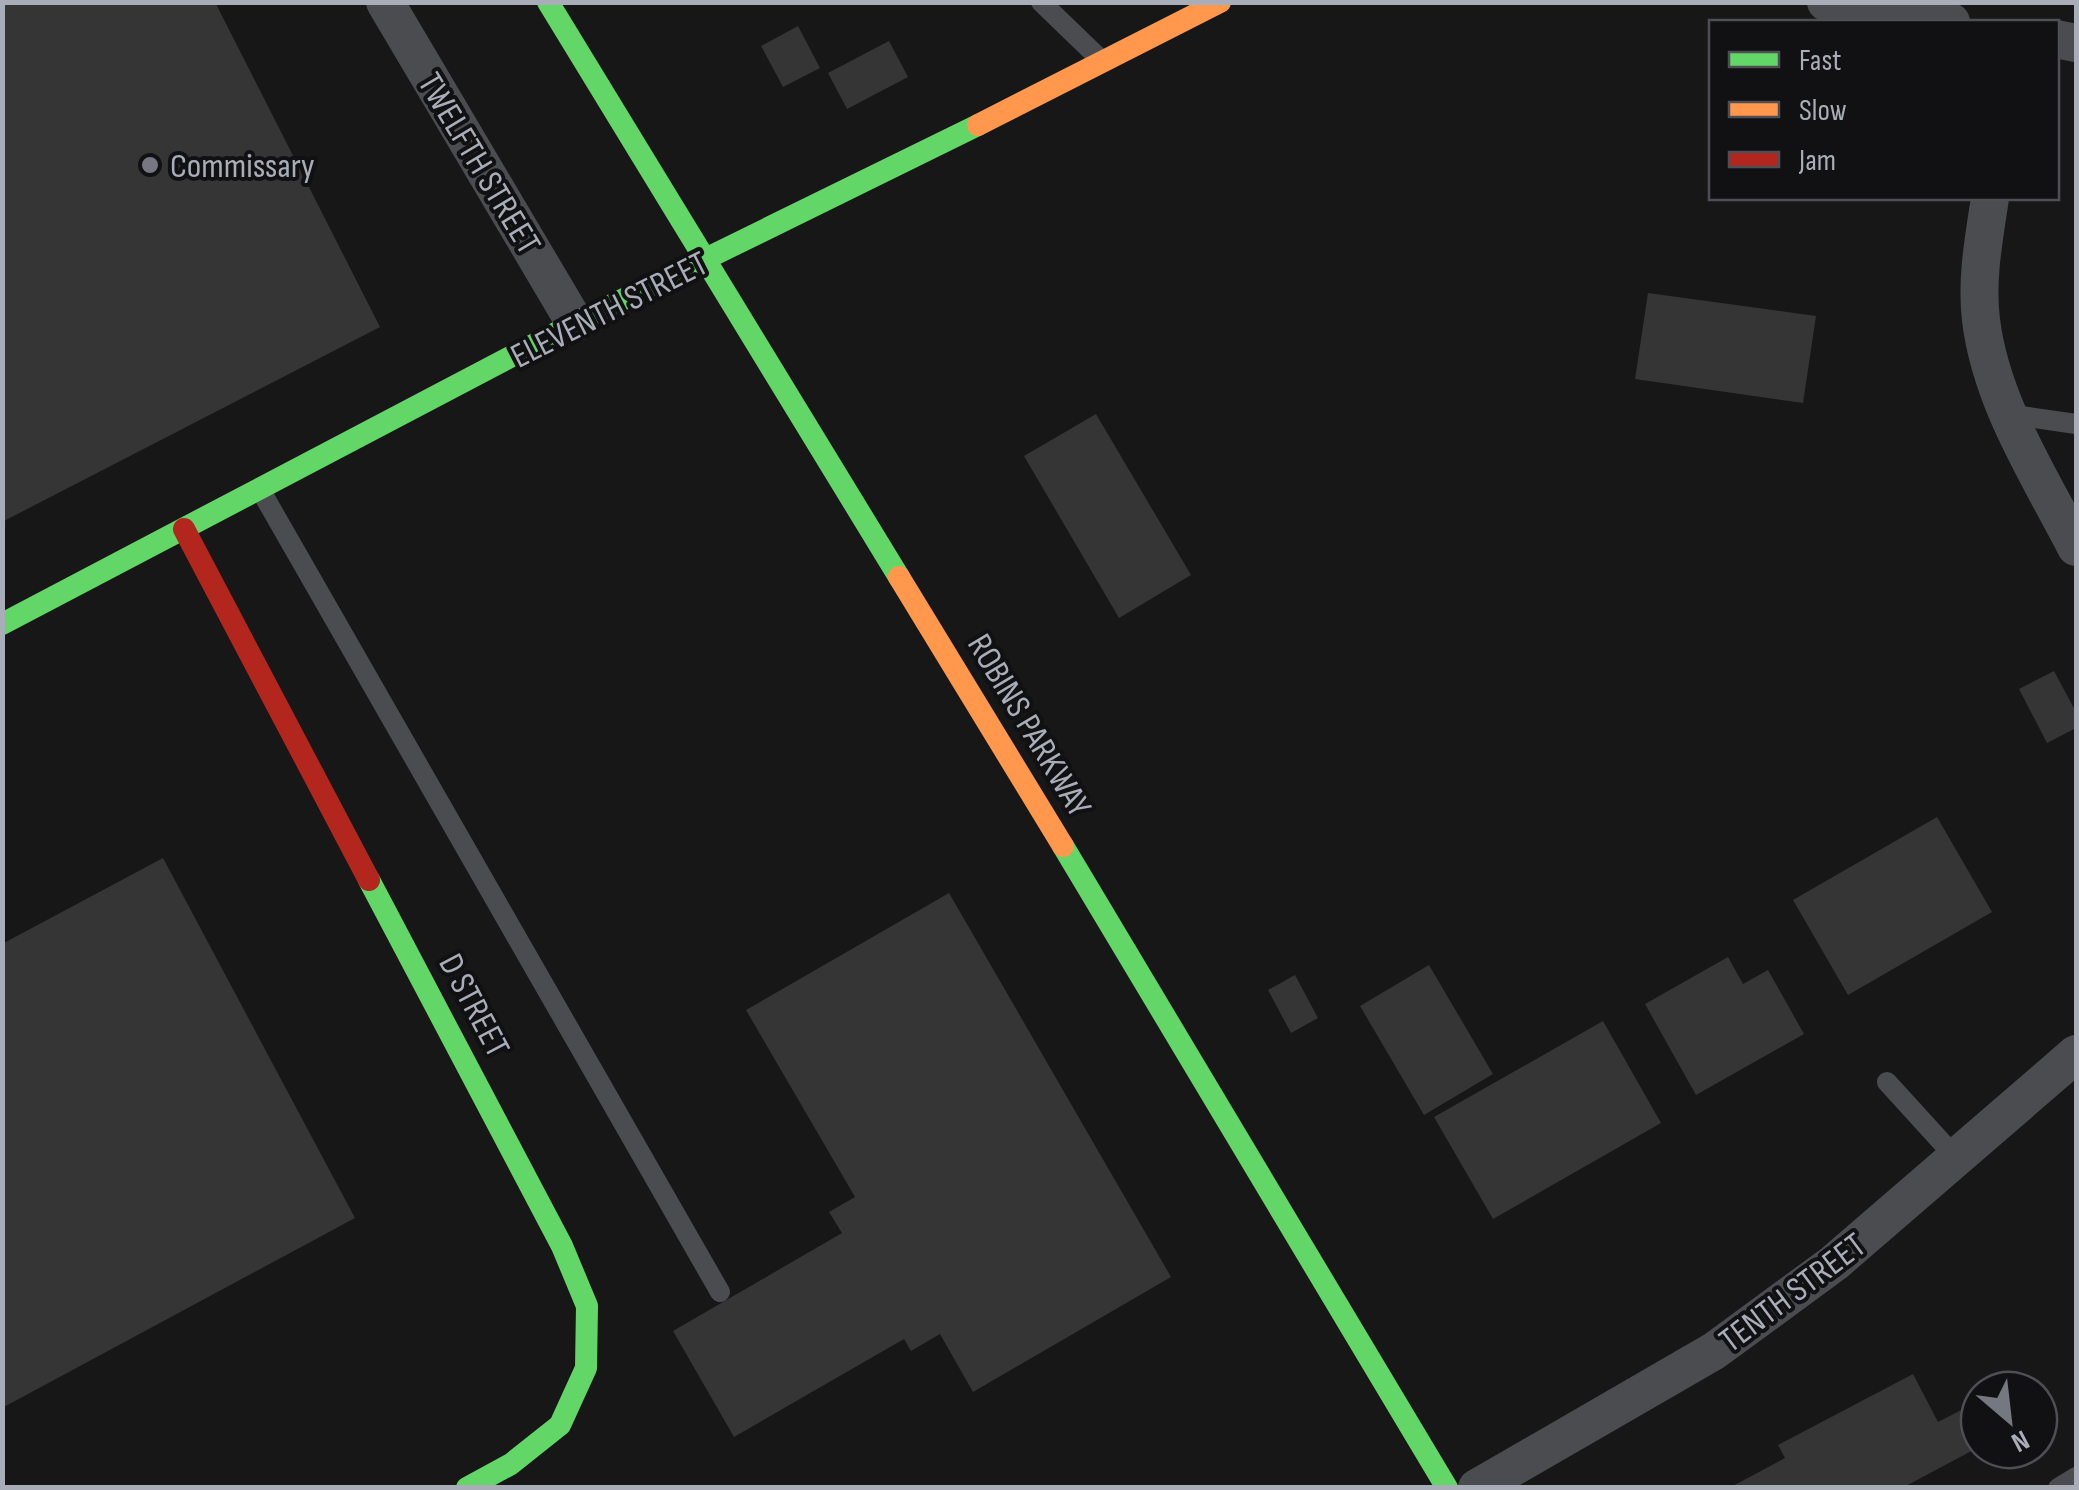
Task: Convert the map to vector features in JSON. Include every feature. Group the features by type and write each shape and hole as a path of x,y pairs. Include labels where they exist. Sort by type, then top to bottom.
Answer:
{"street":[{"name":"TWELFTH STREET","path":"385,2 575,323"},
{"name":"ROBINS PARKWAY","path":"548,2 1212,1090 1447,1488"},
{"name":"ELEVENTH STREET","path":"2,624 575,323 1220,2"},
{"path":"1826,2 1938,20"},
{"path":"1990,200 1980,270 1980,318 1990,369 2008,414 2076,546"},
{"name":"D STREET","path":"184,528 562,1246 586,1306 586,1368 560,1425 510,1464 467,1488"},
{"name":"TENTH STREET","path":"1477,1488 1714,1352 1834,1264 2076,1054"}],"lane":[{"path":"1041,2 1101,60"},
{"path":"2008,414 2076,424"},
{"path":"260,489 720,1292"},
{"path":"1887,1082 1958,1160"},
{"path":"2058,1488 2076,1478"}],"building":[{"name":"Commissary","path":"2,2 215,2 380,327 2,522"},
{"path":"798,26 820,68 783,87 761,46"},
{"path":"889,41 908,77 847,109 828,73"},
{"path":"1648,293 1816,316 1803,403 1635,379"},
{"path":"1096,414 1191,575 1119,618 1024,456"},
{"path":"2054,671 2076,712 2076,728 2047,743 2019,689"},
{"path":"1937,817 1992,912 1848,995 1793,900"},
{"path":"163,858 355,1218 2,1408 2,944"},
{"path":"949,893 1171,1277 973,1392 940,1334 911,1351 904,1339 734,1437 673,1331 842,1233 829,1212 855,1197 746,1010"},
{"path":"1728,957 1743,984 1768,970 1804,1034 1696,1095 1645,1004"},
{"path":"1429,965 1493,1074 1424,1115 1360,1006"},
{"path":"1295,975 1318,1018 1291,1033 1268,990"},
{"path":"1603,1021 1661,1123 1493,1219 1434,1117"},
{"path":"1913,1374 1938,1422 1959,1411 1959,1458 1902,1488 1729,1488 1785,1458 1778,1445"}],"traffic: fast":[{"path":"548,2 899,577"},
{"path":"2,624 575,323 978,125"},
{"path":"1063,846 1447,1488"},
{"path":"369,880 562,1246 587,1306 586,1368 560,1425 511,1464 467,1488"}],"traffic: slow":[{"path":"978,125 1220,2"},
{"path":"899,577 1063,846"}],"traffic: jam":[{"path":"184,529 369,880"}],"place":[{"name":"Commissary","path":"150,165"}]}
